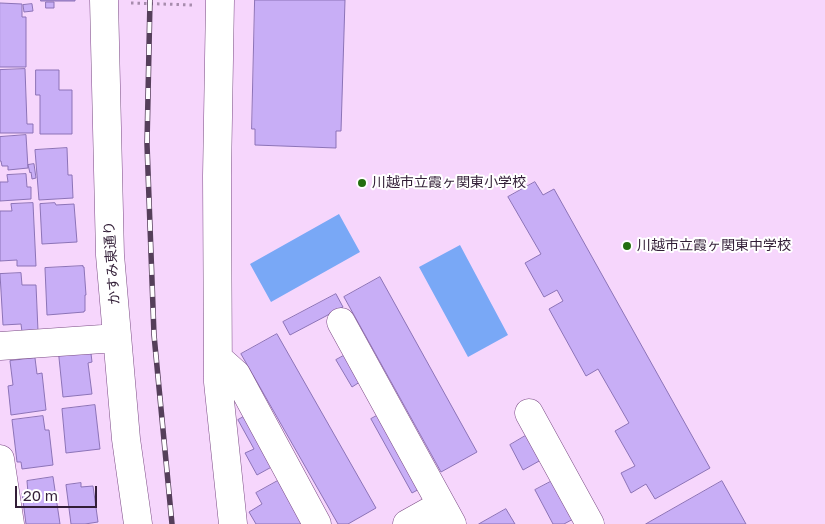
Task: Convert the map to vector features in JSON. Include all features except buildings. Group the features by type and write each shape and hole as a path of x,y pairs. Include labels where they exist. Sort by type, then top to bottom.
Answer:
{"street":[{"name":"かすみ東通り","path":"104,1 110,255 126,439 138,524"},
{"path":"220,3 218,382 233,524"},
{"path":"340,322 446,515 407,524"},
{"path":"0,346 117,338"},
{"path":"218,358 236,374 317,524"},
{"path":"529,413 590,524"},
{"path":"0,459 10,524"}],"path":[{"path":"104,1 220,3"}],"water":[{"path":"339,214 360,252 271,302 250,264"},
{"path":"460,245 508,335 468,357 419,267"}],"railway":[{"path":"150,0 147,144 154,335 172,524"}],"place":[{"name":"川越市立霞ヶ関東小学校","path":"362,183"},
{"name":"川越市立霞ヶ関東中学校","path":"627,246"}]}
